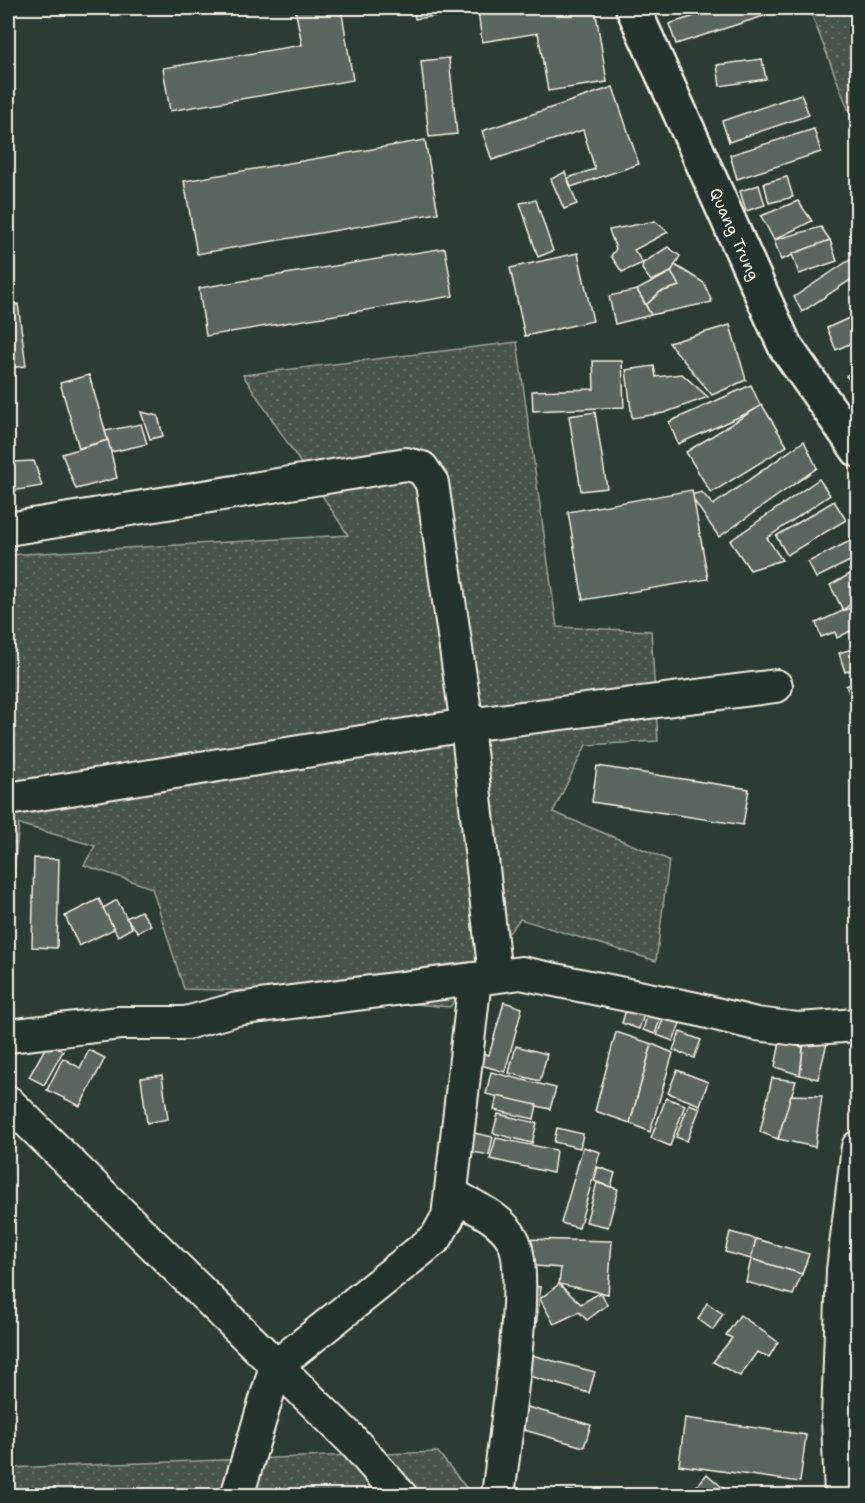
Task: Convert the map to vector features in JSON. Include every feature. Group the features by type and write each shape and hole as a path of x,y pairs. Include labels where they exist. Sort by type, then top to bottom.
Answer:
{"main road":[{"name":"Quang Trung","path":"633,8 785,346 858,450"}],"street":[{"path":"8,529 406,464 422,468 432,483 467,725 485,978 448,1217 435,1238 276,1366 237,1496"},
{"path":"8,799 467,725 777,686"},
{"path":"8,1036 120,1023 186,1023 237,1009 521,973 696,1009 756,1024 798,1029 858,1025"},
{"path":"8,1102 352,1441 401,1496"},
{"path":"841,1496 837,1419 843,1270 858,1148"},
{"path":"451,1194 504,1226 514,1241 521,1283 498,1496"}],"shaded area":[{"path":"809,8 857,8 857,132"},
{"path":"517,342 557,627 651,631 658,741 586,745 553,812 669,860 656,961 520,919 450,1007 256,991 184,989 152,888 84,865 95,846 19,824 11,898 8,898 8,555 348,535 243,375"},
{"path":"438,1452 472,1495 8,1495 8,1468"}],"building":[{"path":"295,8 341,8 353,80 170,111 163,68 302,45"},
{"path":"413,8 494,8 415,19"},
{"path":"502,8 595,8 607,82 548,91 538,33 482,42 478,11"},
{"path":"720,8 765,8 767,15 676,44 669,24"},
{"path":"449,58 457,134 429,137 421,61"},
{"path":"762,59 766,79 720,86 717,65"},
{"path":"613,87 639,164 571,187 568,178 595,169 583,130 492,160 482,131"},
{"path":"801,94 809,115 729,142 722,121"},
{"path":"814,129 821,152 737,179 730,155"},
{"path":"425,140 438,213 197,254 184,181"},
{"path":"565,172 577,204 564,209 551,179"},
{"path":"787,177 793,197 769,203 764,183"},
{"path":"759,185 765,205 746,211 740,191"},
{"path":"536,200 553,251 538,257 520,203"},
{"path":"798,201 812,221 774,240 761,216"},
{"path":"655,221 668,232 634,250 643,263 622,272 611,256 616,249 609,230"},
{"path":"821,227 830,240 781,260 774,240"},
{"path":"830,240 837,261 799,274 792,254"},
{"path":"668,247 680,256 671,272 651,281 642,269 643,263"},
{"path":"445,248 453,296 206,336 199,288"},
{"path":"578,253 593,321 525,336 510,268"},
{"path":"851,259 858,275 802,312 794,297"},
{"path":"675,265 704,283 712,302 651,315 646,305 660,292 679,286 671,272"},
{"path":"671,272 679,286 660,292 646,305 637,290"},
{"path":"637,290 651,315 615,324 609,296"},
{"path":"18,304 26,366 8,368 8,305"},
{"path":"858,314 858,340 836,350 827,328"},
{"path":"730,325 746,380 712,395 669,343"},
{"path":"593,361 622,361 624,407 533,411 532,391 594,389"},
{"path":"654,366 656,377 682,374 708,397 664,413 632,418 626,370"},
{"path":"858,366 858,389 846,376"},
{"path":"89,375 108,440 79,448 60,383"},
{"path":"751,385 761,407 678,444 669,422"},
{"path":"762,405 787,446 711,493 686,452"},
{"path":"141,412 158,416 163,436 150,439"},
{"path":"595,412 607,488 581,491 569,416"},
{"path":"141,424 147,444 111,452 105,431"},
{"path":"108,440 117,478 76,489 62,454"},
{"path":"804,441 817,468 719,537 690,495 702,492 713,505"},
{"path":"8,446 12,462 34,461 42,486 12,491 8,471"},
{"path":"819,479 830,495 767,538 782,560 750,570 730,541"},
{"path":"692,490 708,579 583,600 568,512"},
{"path":"834,501 846,520 787,555 776,536"},
{"path":"858,537 858,557 816,578 808,562"},
{"path":"858,564 858,583 849,570"},
{"path":"852,573 858,583 858,598 843,610 830,585"},
{"path":"856,605 858,627 837,638 835,632 821,637 816,623"},
{"path":"858,647 858,668 845,672 839,653"},
{"path":"858,681 858,708 856,708 846,686"},
{"path":"597,766 749,789 743,825 592,802"},
{"path":"34,858 59,859 57,948 32,947"},
{"path":"99,899 114,929 79,946 65,916"},
{"path":"117,900 132,928 118,936 103,908"},
{"path":"141,911 151,925 138,932 126,918"},
{"path":"629,1000 647,1006 639,1029 622,1023"},
{"path":"504,1002 522,1008 505,1072 474,1063 477,1051 489,1055"},
{"path":"669,1004 685,1011 673,1041 657,1035"},
{"path":"648,1012 661,1016 655,1034 643,1030"},
{"path":"616,1032 652,1044 630,1123 595,1111"},
{"path":"680,1032 701,1040 694,1058 673,1050"},
{"path":"804,1041 827,1043 818,1079 800,1075"},
{"path":"780,1042 803,1047 800,1075 775,1067"},
{"path":"48,1043 63,1051 44,1085 29,1077"},
{"path":"652,1044 673,1053 650,1132 630,1123"},
{"path":"516,1046 547,1054 540,1081 509,1073"},
{"path":"89,1050 105,1058 80,1106 47,1090 63,1058 80,1068"},
{"path":"677,1070 708,1082 700,1105 668,1093"},
{"path":"491,1072 556,1088 550,1109 486,1094"},
{"path":"162,1075 168,1119 147,1123 141,1078"},
{"path":"772,1078 796,1081 778,1139 760,1132"},
{"path":"791,1095 822,1096 815,1147 778,1139"},
{"path":"497,1096 537,1105 534,1119 494,1110"},
{"path":"666,1098 685,1105 670,1146 651,1138"},
{"path":"689,1104 700,1108 687,1141 676,1137"},
{"path":"498,1114 537,1123 532,1143 493,1133"},
{"path":"557,1128 583,1134 580,1148 554,1142"},
{"path":"465,1131 493,1137 489,1155 461,1150"},
{"path":"496,1138 556,1150 553,1173 490,1159"},
{"path":"583,1147 600,1152 579,1228 561,1223"},
{"path":"598,1167 615,1173 611,1187 594,1181"},
{"path":"597,1183 618,1189 608,1227 586,1222"},
{"path":"730,1232 756,1239 751,1259 725,1252"},
{"path":"520,1239 612,1241 608,1294 559,1284 561,1268 522,1265"},
{"path":"756,1239 809,1254 802,1274 751,1259"},
{"path":"751,1259 802,1274 793,1295 746,1282"},
{"path":"559,1284 581,1304 601,1292 607,1305 587,1320 579,1312 554,1324 540,1299"},
{"path":"529,1286 541,1287 536,1327 522,1328"},
{"path":"707,1303 723,1314 713,1330 698,1319"},
{"path":"740,1315 778,1342 769,1357 757,1352 740,1376 713,1362 732,1338 726,1335"},
{"path":"524,1353 595,1372 589,1393 518,1373"},
{"path":"848,1403 858,1403 858,1428 848,1428"},
{"path":"524,1406 591,1425 584,1447 517,1428"},
{"path":"685,1418 806,1435 800,1482 679,1465"},
{"path":"707,1474 732,1496 688,1496"},
{"path":"567,1490 598,1496 566,1496"}]}
